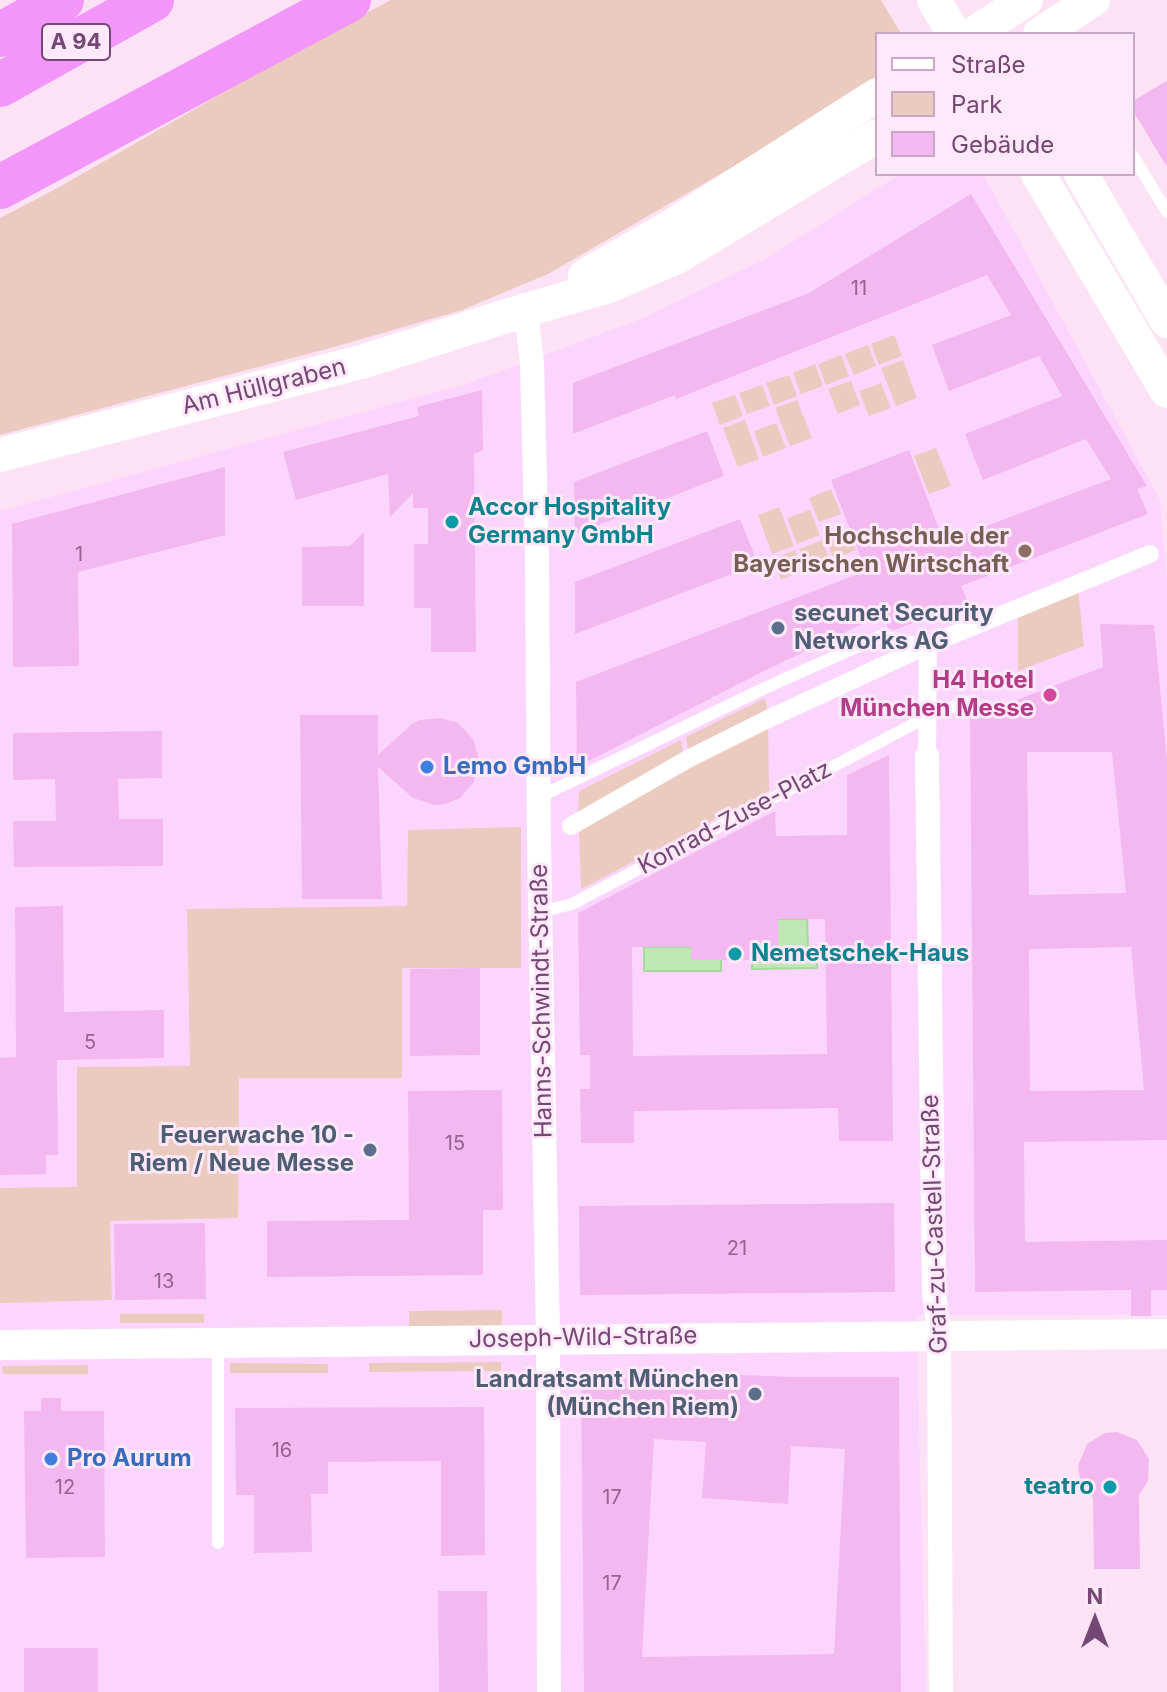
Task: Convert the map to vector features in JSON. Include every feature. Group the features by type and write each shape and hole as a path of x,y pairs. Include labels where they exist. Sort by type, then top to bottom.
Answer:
{"highway":[{"name":"A 94","path":"0,35 62,0"},
{"name":"A 94","path":"0,85 152,0"},
{"path":"0,187 349,0"}],"main road":[{"path":"934,0 953,32"},
{"path":"985,22 1026,0"},
{"path":"1043,32 1093,0"},
{"name":"Am Hüllgraben","path":"526,310 667,229 875,96"},
{"name":"Am Hüllgraben","path":"0,455 361,362 606,287 677,257 875,137"},
{"path":"1039,176 1167,391"},
{"path":"1082,176 1167,321"}],"street":[{"name":"Hanns-Schwindt-Straße","path":"526,310 532,363 537,555 548,1339 549,1692"},
{"path":"571,826 688,759 768,719 928,645 1150,554"},
{"path":"927,756 928,645"},
{"name":"Graf-zu-Castell-Straße","path":"927,756 934,1292 939,1334 941,1692"},
{"name":"Joseph-Wild-Straße","path":"0,1345 1167,1334"}],"lane":[{"path":"1135,159 1167,212"},
{"path":"539,797 881,636 928,645"},
{"name":"Konrad-Zuse-Platz","path":"540,912 572,904 927,717 965,702"},
{"path":"218,1343 218,1543"}],"shaded area":[{"path":"897,176 984,176 1160,500 1167,581 1167,1315 916,1315 926,1692 0,1692 0,511 466,384 641,319 767,258"},
{"path":"778,919 807,919 808,946 817,947 817,968 752,969 752,960"},
{"path":"644,947 691,947 721,960 721,971 644,971"}],"green space":[{"path":"391,0 881,0 900,32 875,32 875,78 786,136 548,274 462,310 0,435 0,218"},
{"path":"894,335 902,356 879,365 871,344"},
{"path":"868,345 876,366 854,375 845,354"},
{"path":"841,355 849,376 826,385 818,364"},
{"path":"903,360 917,398 896,406 881,368"},
{"path":"815,364 823,386 801,394 793,373"},
{"path":"789,375 797,396 774,405 766,383"},
{"path":"851,381 860,405 838,414 828,389"},
{"path":"881,383 891,408 869,416 859,391"},
{"path":"762,385 770,406 747,414 739,393"},
{"path":"735,395 743,416 720,425 712,403"},
{"path":"797,400 812,438 790,446 775,408"},
{"path":"745,420 759,459 738,467 723,428"},
{"path":"776,423 786,448 763,457 754,431"},
{"path":"936,448 951,486 929,494 914,456"},
{"path":"831,489 841,514 819,522 809,498"},
{"path":"779,507 794,546 772,554 758,515"},
{"path":"810,510 820,535 797,544 787,518"},
{"path":"848,529 856,550 834,559 825,538"},
{"path":"822,540 830,561 807,570 799,549"},
{"path":"795,550 803,571 781,580 773,559"},
{"path":"1078,589 1084,646 1018,671 1018,614"},
{"path":"765,698 768,713 688,750 686,737"},
{"path":"768,724 769,791 581,889 579,829"},
{"path":"681,740 683,753 578,815 579,791"},
{"path":"521,827 521,968 402,968 402,1078 239,1078 238,1218 110,1221 112,1300 0,1303 0,1188 77,1187 77,1067 190,1066 187,909 407,906 408,830"},
{"path":"502,1310 502,1328 409,1329 409,1311"},
{"path":"120,1314 204,1314 204,1323 120,1323"},
{"path":"501,1362 501,1371 369,1372 369,1363"},
{"path":"230,1363 328,1364 328,1373 230,1373"},
{"path":"88,1365 88,1374 3,1374 2,1366"}],"building":[{"path":"1167,81 1167,167 1135,114 1135,100"},
{"path":"971,194 1147,486 1137,489 1148,514 961,586 968,602 894,630 888,628 883,614 577,767 576,682 866,571 831,480 909,450 944,542 1111,479 1086,439 983,480 965,434 1062,396 1039,356 949,391 932,345 1011,315 987,275 676,399 675,395 573,434 573,383 809,293"},
{"name":"Accor Hospitality Germany GmbH","path":"482,390 483,451 474,453 476,652 431,652 431,608 414,608 414,544 428,544 428,508 413,508 413,493 390,517 388,474 296,500 283,452 419,416 417,407"},
{"path":"707,431 724,476 575,534 574,482"},
{"path":"225,467 225,535 78,572 79,666 13,667 12,524"},
{"path":"740,519 758,564 575,634 575,582"},
{"path":"364,532 364,606 302,606 302,547 350,546"},
{"path":"1100,624 1154,625 1167,761 1167,1140 1024,1142 1025,1242 1167,1240 1167,1290 1151,1290 1151,1316 1131,1316 1131,1290 975,1292 970,718 1103,667","holes":["1027,752 1112,752 1126,893 1029,895","1131,947 1144,1090 1030,1091 1029,949"]},
{"path":"300,715 378,715 378,755 420,720 440,718 458,723 473,739 479,759 474,782 460,798 446,804 434,805 413,798 378,767 382,899 302,899"},
{"path":"162,731 162,778 118,779 119,819 163,819 163,866 14,867 13,821 56,821 55,779 13,780 13,733"},
{"name":"Nemetschek-Haus","path":"889,755 893,1141 839,1141 838,1108 634,1111 634,1143 581,1143 580,1089 590,1089 590,1055 580,1055 578,913 775,811 776,836 847,835 847,775","holes":["778,919 825,919 827,1054 633,1056 632,947 691,947 691,960 779,960"]},
{"path":"63,906 64,1012 164,1010 164,1058 57,1060 58,1155 46,1155 46,1174 0,1175 0,1058 16,1057 15,907"},
{"path":"480,968 480,1055 410,1056 410,969"},
{"path":"502,1090 503,1210 483,1210 483,1275 267,1277 267,1221 409,1220 408,1091"},
{"path":"894,1203 895,1292 580,1295 579,1206"},
{"path":"205,1223 206,1299 115,1300 114,1224"},
{"path":"710,1374 899,1377 901,1692 584,1692 581,1379 710,1378","holes":["654,1439 706,1442 702,1498 788,1504 791,1446 845,1449 834,1654 642,1657"]},
{"path":"41,1398 61,1398 61,1411 104,1411 105,1557 26,1558 24,1411 41,1411"},
{"path":"484,1407 485,1555 441,1556 441,1461 328,1462 328,1494 311,1494 312,1552 254,1553 254,1495 236,1495 235,1408"},
{"path":"1117,1432 1137,1440 1149,1459 1148,1481 1139,1495 1140,1569 1094,1569 1093,1498 1080,1479 1078,1466 1087,1444 1105,1433"},
{"path":"438,1591 487,1591 488,1692 439,1692"},
{"path":"24,1648 98,1648 98,1692 24,1692"}],"place":[{"name":"Accor Hospitality Germany GmbH","path":"452,522"},
{"name":"Hochschule der Bayerischen Wirtschaft","path":"1025,551"},
{"name":"secunet Security Networks AG","path":"778,628"},
{"name":"H4 Hotel München Messe","path":"1050,695"},
{"name":"Lemo GmbH","path":"427,767"},
{"name":"Nemetschek-Haus","path":"735,954"},
{"name":"Feuerwache 10 - Riem / Neue Messe","path":"370,1150"},
{"name":"Landratsamt München (München Riem)","path":"755,1394"},
{"name":"Pro Aurum","path":"51,1459"},
{"name":"teatro","path":"1110,1487"}]}
